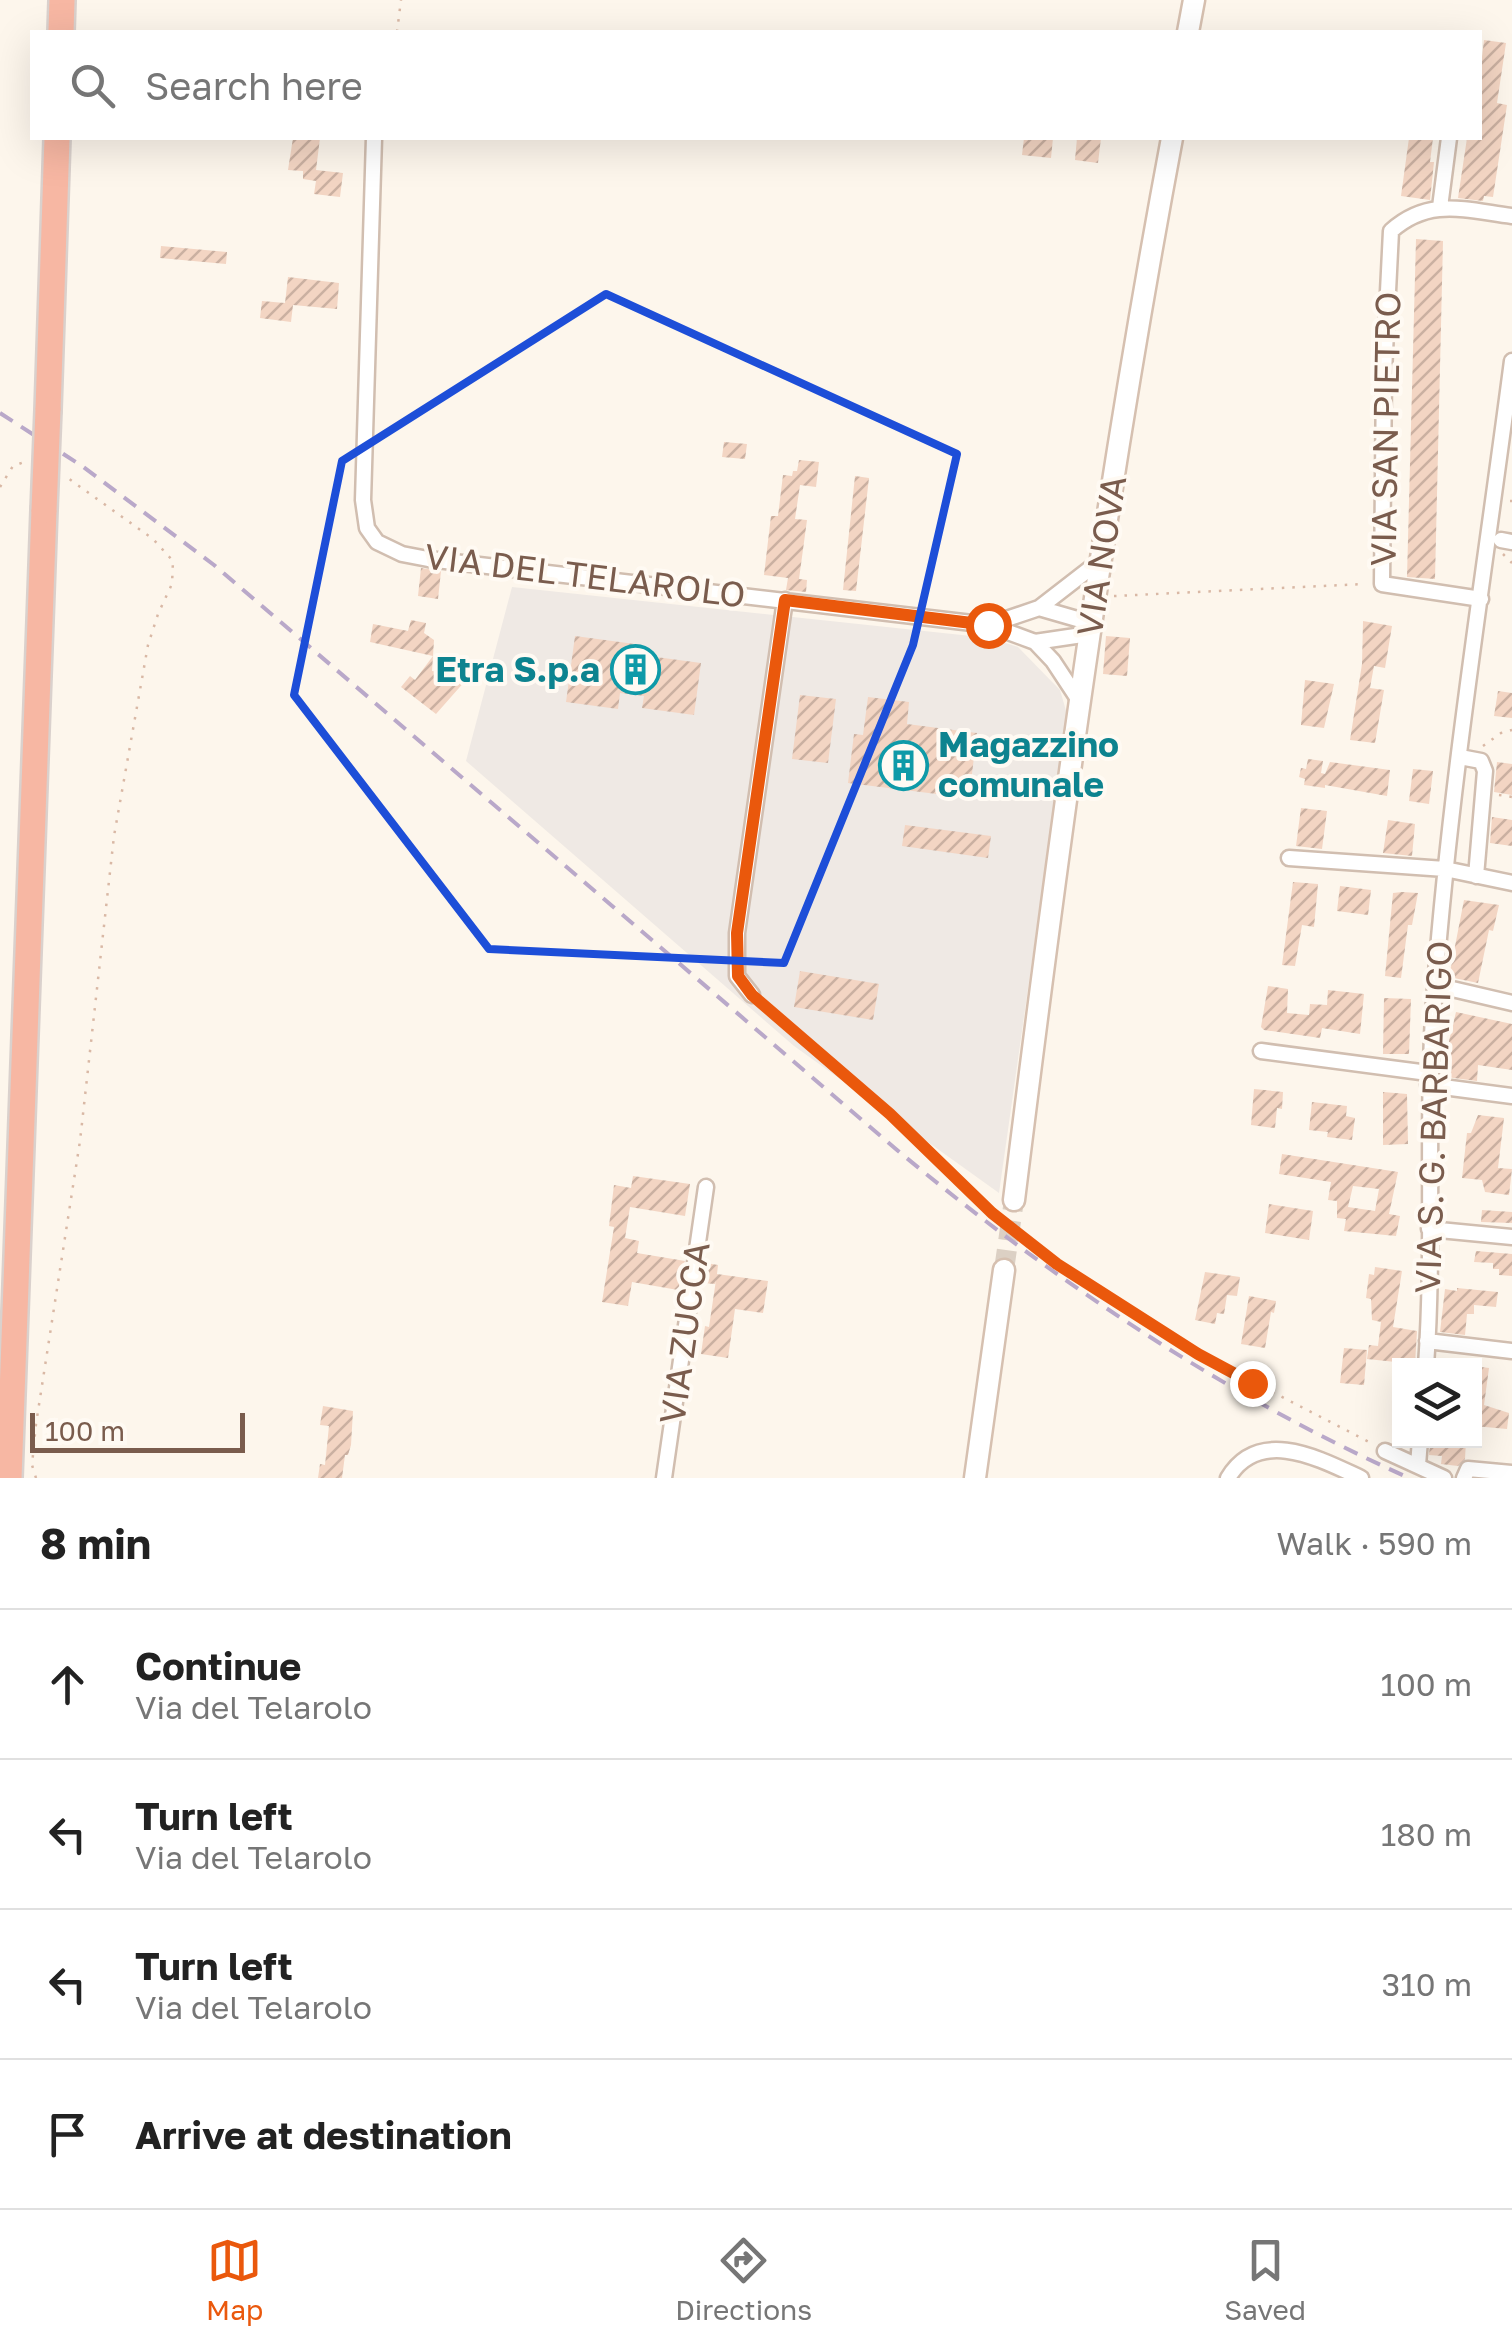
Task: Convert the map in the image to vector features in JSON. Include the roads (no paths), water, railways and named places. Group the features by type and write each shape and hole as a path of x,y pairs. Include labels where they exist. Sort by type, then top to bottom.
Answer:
{"highway":[{"path":"61,30 62,0"},
{"path":"11,1473 57,140"},
{"path":"0,1369 16,1298"}],"street":[{"path":"1188,30 1194,0"},
{"name":"VIA DEL TELAROLO","path":"374,140 362,456 367,528 377,542 402,554 428,558 988,625"},
{"name":"VIA NOVA","path":"1014,1200 1091,621 1144,284 1172,140"},
{"path":"1448,140 1440,207 1512,216"},
{"name":"VIA SAN PIETRO","path":"1440,207 1407,217 1391,231 1384,372 1382,584 1481,599"},
{"path":"1446,870 1512,362"},
{"path":"988,625 1039,608 1101,560"},
{"name":"VIA DEL TELAROLO","path":"752,995 738,976 737,933 785,600"},
{"path":"1039,608 1091,621"},
{"path":"1035,642 1091,621"},
{"path":"988,625 1035,642 1080,703"},
{"path":"1461,751 1481,762 1486,771 1476,876"},
{"path":"1289,858 1446,870 1512,884"},
{"name":"VIA S. G. BARBARIGO","path":"1426,1358 1428,1079 1446,870"},
{"path":"1435,985 1512,1003"},
{"path":"1261,1052 1512,1096"},
{"name":"VIA ZUCCA","path":"664,1478 706,1187"},
{"path":"1429,1229 1512,1237"},
{"path":"975,1478 1004,1270"},
{"path":"1427,1342 1512,1351"},
{"path":"1418,1465 1419,1448"},
{"path":"1228,1478 1237,1463 1270,1450 1293,1450 1361,1478"},
{"path":"1386,1451 1444,1478"},
{"path":"1464,1478 1468,1469 1512,1473"}],"tunnel":[{"path":"1004,1270 1014,1200"}],"railway":[{"path":"0,413 82,466 214,565 897,1150 1017,1245 1206,1372 1272,1410 1409,1478"}],"place":[{"name":"Etra S.p.a","path":"635,670"},
{"name":"Magazzino comunale","path":"903,765"}]}
